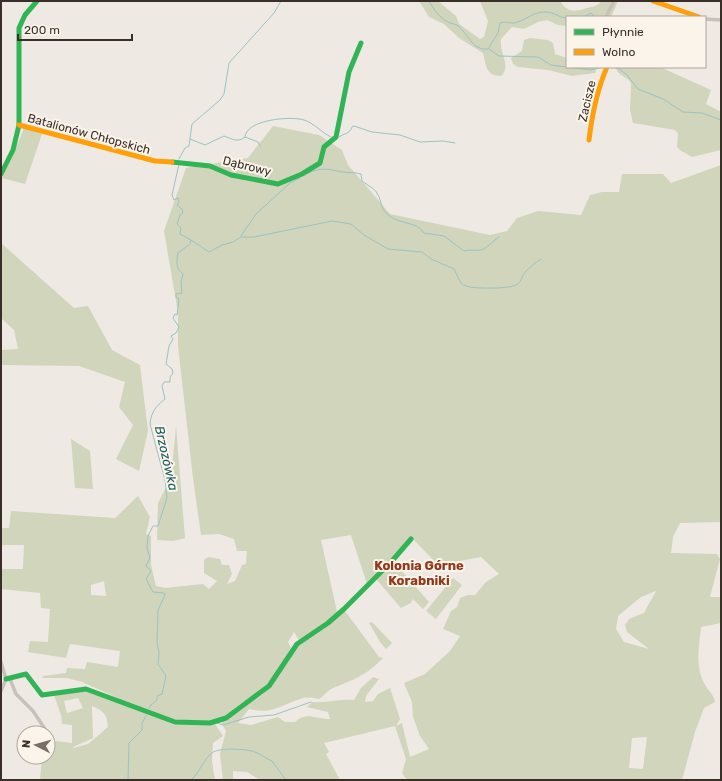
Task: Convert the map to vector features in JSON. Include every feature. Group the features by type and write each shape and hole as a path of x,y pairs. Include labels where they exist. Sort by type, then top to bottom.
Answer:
{"street":[{"path":"1,174 13,150 19,125 18,32 22,19 37,1"},
{"path":"606,16 614,1"},
{"path":"653,1 696,16"},
{"path":"706,19 721,20"},
{"name":"Dąbrowy","path":"178,162 198,164 231,175 278,184 302,174 320,163 324,147 336,137 349,72 361,43"},
{"name":"Zacisze","path":"589,140 592,116 601,81 607,68"},
{"name":"Batalionów Chłopskich","path":"19,125 155,161 178,162"},
{"path":"1,691 8,679 26,674 38,692 46,696 73,688 86,689 174,722 215,723 233,714 269,686 297,644 328,623 344,609 392,561 411,539"},
{"path":"1,662 16,694 33,711 42,725"}],"green space":[{"path":"419,1 438,1 456,16 459,24 480,39 484,37 488,21 480,1 560,1 565,7 573,11 597,5 601,1 618,1 611,16 566,16 566,26 558,25 547,20 538,22 524,29 512,27 501,39 505,68 501,76 489,72 483,53 459,38 444,24 429,17"},
{"path":"530,38 548,40 553,43 555,54 566,58 566,68 597,68 595,73 572,76 548,70 518,67 513,64 511,58 522,51 524,40"},
{"path":"616,68 662,68 711,90 706,104 721,112 721,150 692,157 677,147 678,133 675,130 633,123 630,110 631,83"},
{"path":"273,126 319,135 342,150 348,165 390,214 490,235 507,231 517,218 538,211 581,215 590,195 602,192 619,192 622,174 663,174 671,183 721,165 721,522 680,523 673,537 671,553 717,554 720,559 710,597 721,597 721,623 701,627 698,656 699,669 704,683 715,702 704,708 695,732 682,780 407,780 402,773 406,759 395,726 324,743 329,752 326,754 340,780 260,780 247,772 233,771 233,780 223,780 220,754 226,731 221,722 270,688 297,646 345,611 379,657 383,658 365,673 353,680 331,689 319,699 303,698 265,711 249,709 238,723 251,725 278,717 285,722 295,722 307,716 330,719 328,712 307,707 312,702 354,700 361,688 373,677 379,679 366,696 365,702 373,701 378,694 390,688 400,719 396,726 402,723 410,757 429,749 420,736 413,717 412,702 404,683 425,674 450,651 460,636 443,629 451,611 457,607 460,598 468,595 475,595 486,582 499,574 481,557 438,565 413,539 367,584 351,535 321,540 337,612 326,622 299,640 294,632 288,642 291,648 275,675 261,691 240,704 215,724 223,736 213,743 212,761 215,780 40,780 41,765 56,765 56,741 72,743 72,725 62,724 61,715 54,695 79,689 118,698 82,682 67,678 42,678 43,676 66,673 67,668 85,669 87,662 118,667 120,651 70,644 66,658 28,652 30,641 48,642 50,609 41,608 40,593 1,589 1,569 23,569 24,545 1,545 1,528 9,528 11,511 115,518 138,496 150,517 146,534 151,536 151,565 156,586 165,588 203,584 209,589 217,581 204,573 204,560 208,557 220,559 222,565 229,565 232,574 227,584 235,581 242,565 246,564 247,551 237,551 234,539 219,534 201,535 178,346 178,313 164,231 186,168 248,158","holes":["104,581 106,596 91,595 91,585","656,591 644,613 629,619 625,625 627,632 649,649 624,642 616,629 618,616 641,597","78,698 83,708 67,713 64,701","92,706 102,711 106,716 108,727 88,744 73,747 93,738","647,737 643,769 629,768 632,738"]},
{"path":"24,128 42,134 25,184 1,178 11,160"},
{"path":"1,243 74,308 88,306 112,350 140,365 148,431 139,471 116,459 133,425 119,407 125,382 79,366 1,365 1,350 18,349 14,330 1,318"},
{"path":"176,426 185,538 173,541 157,540 158,503 171,478"},
{"path":"71,439 90,451 93,489 75,488"},
{"path":"394,562 429,602 423,609 413,599 411,603 401,608 376,579"},
{"path":"453,578 462,585 436,619 426,611"},
{"path":"372,622 392,643 386,649 369,623"}],"waterway":[{"name":"Brzozówka","path":"179,159 185,148 189,146 192,124 220,100 224,94 229,63 274,13 281,1"},
{"path":"429,1 442,18 461,28 474,44 483,49 488,49 498,33 500,23 514,23 542,12 549,12 566,18"},
{"path":"586,16 591,13 594,16"},
{"path":"489,49 499,56 538,57 551,65 566,67"},
{"path":"574,68 590,70 599,68"},
{"path":"618,68 627,75 638,89 663,99 683,112 702,113 721,120"},
{"path":"245,137 247,131 253,126 270,120 290,118 308,121 331,137"},
{"path":"339,137 348,133 354,126 372,132 400,135 420,142 443,141 455,143"},
{"path":"190,139 205,145 224,136 237,140 245,137 258,142 260,146"},
{"name":"Brzozówka","path":"149,709 157,700 157,696 162,694 166,676 158,664 159,653 157,642 158,610 165,595 164,593 153,592 146,579 151,571 146,566 150,558 147,548 148,536 153,526 158,526 167,498 165,480 150,424 154,410 165,399 162,386 164,382 170,382 170,377 173,373 172,369 166,364 169,346 173,339 171,336 176,333 179,327 173,318 175,314 177,315 179,299 176,297 176,294 182,293 181,282 183,274 178,267 177,256 178,253 190,244 191,240 180,234 181,228 177,224 180,215 183,213 182,209 177,205 179,202 178,198 174,200 172,195 179,164"},
{"path":"308,173 325,169 361,174 362,181 376,191 383,209 391,217 414,225 421,229 424,233 444,236 464,251 483,249 499,237"},
{"path":"241,236 256,214 290,183 300,178"},
{"path":"191,240 209,252 241,237 254,237 332,221 351,224 364,235 388,249 422,252 431,259 454,269 460,281 464,285 476,288 499,288 516,285 520,282 526,271 541,259"},
{"path":"217,723 223,725 249,717 274,715 311,702"},
{"name":"Brzozówka","path":"128,780 129,743 142,730 142,723 146,716"},
{"path":"191,780 212,753 220,750 233,749 255,752 272,761 286,780"}],"traffic: fast":[{"path":"1,174 13,150 19,125 19,28 25,15 37,1"},
{"path":"172,162 210,166 231,175 278,184 302,174 320,163 324,147 336,137 349,72 361,43"},
{"path":"6,679 26,674 42,695 86,689 175,722 210,723 226,718 269,686 297,644 328,623 344,609 392,561 411,539"}],"traffic: slow":[{"path":"653,1 696,16"},
{"path":"589,140 595,103 607,68"},
{"path":"19,125 155,161 172,162"}],"district":[{"name":"Kolonia Górne Korabniki","path":"419,572"}]}
